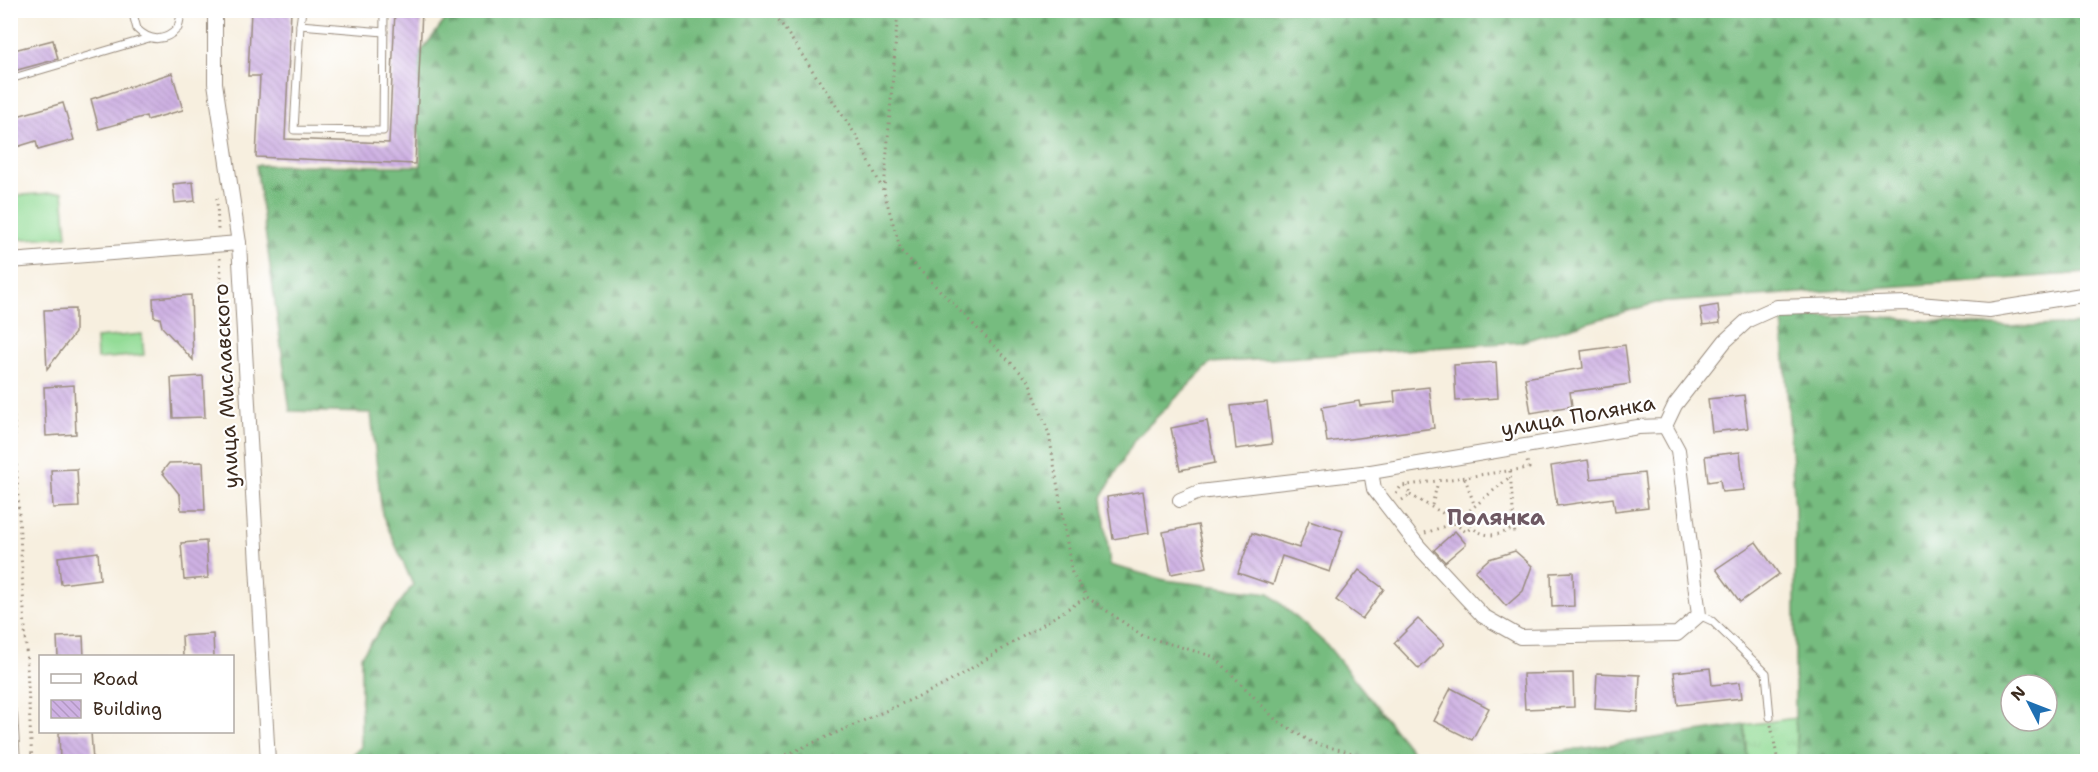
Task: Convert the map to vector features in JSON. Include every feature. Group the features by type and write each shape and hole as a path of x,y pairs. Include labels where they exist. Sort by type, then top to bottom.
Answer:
{"street":[{"name":"улица Миславского","path":"215,10 215,83 239,243 268,762"},
{"path":"10,261 239,243"},
{"name":"улица Полянка","path":"1180,500 1199,492 1371,472 1638,428 1665,426 1675,405 1725,340 1748,320 1777,307 1907,303 1989,310 2088,294"},
{"path":"1371,472 1374,489 1419,548 1483,616 1520,637 1677,634 1699,615 1678,450 1665,426"},
{"path":"10,714 13,762"}],"lane":[{"path":"132,10 137,29 149,38"},
{"path":"10,79 149,38 165,38 172,34 181,21 182,10"},
{"path":"302,10 294,130 383,131 384,10"},
{"path":"300,26 384,32"},
{"path":"1699,615 1712,621 1767,673 1770,717"}],"path":[{"path":"772,10 856,137 884,192 901,251 1029,381 1049,434 1072,573 1087,597 1143,636 1215,657 1276,720 1313,743 1388,762"},
{"path":"884,192 898,10"},
{"path":"10,345 32,762"},
{"path":"1406,509 1396,490 1401,486 1529,468 1523,448"},
{"path":"1510,471 1515,536"},
{"path":"1419,525 1425,533 1454,521 1511,476"},
{"path":"1465,478 1474,504"},
{"path":"1432,505 1438,482"},
{"path":"1407,486 1410,495 1432,505 1466,532 1472,527"},
{"path":"1400,501 1410,495"},
{"path":"1464,515 1472,527 1489,535 1500,535 1514,527"},
{"path":"770,762 944,685 1087,597"},
{"path":"1770,717 1778,762"}],"green space":[{"path":"452,11 2087,11 2087,273 1656,303 1520,342 1211,363 1135,439 1102,497 1110,565 1165,580 1269,593 1327,645 1420,761 346,761 361,747 361,656 413,585 382,514 371,413 290,411 256,165 421,166 413,62"},
{"path":"63,192 67,236 11,240 11,196"},
{"path":"1870,316 2006,327 2087,324 2088,748 2077,761 1799,761 1795,718 1795,509 1782,317"},
{"path":"142,334 144,355 97,359 96,338"},
{"path":"1795,718 1799,761 1748,761 1745,725"},
{"path":"1745,725 1748,761 1494,761"}],"building":[{"path":"251,10 291,10 285,139 389,143 395,10 422,10 415,164 256,157 260,76 248,76"},
{"path":"53,40 58,59 10,72 10,51"},
{"path":"172,73 183,110 147,120 146,116 99,129 91,99"},
{"path":"63,103 74,140 38,150 36,141 10,149 10,118"},
{"path":"193,182 195,201 175,203 173,184"},
{"path":"191,295 193,360 162,327 160,318 154,317 153,298"},
{"path":"1718,305 1720,323 1703,325 1700,308"},
{"path":"75,309 75,333 47,369 44,310"},
{"path":"1625,345 1630,384 1570,392 1572,406 1531,413 1525,378 1583,368 1581,351"},
{"path":"1496,362 1498,398 1456,401 1454,365"},
{"path":"203,376 205,417 173,418 171,378"},
{"path":"74,385 76,434 46,436 44,387"},
{"path":"1429,387 1434,428 1327,442 1322,407 1359,401 1360,406 1395,402 1394,391"},
{"path":"1744,395 1748,428 1712,432 1708,399"},
{"path":"1267,402 1272,444 1236,449 1231,406"},
{"path":"1207,421 1215,463 1180,470 1171,428"},
{"path":"1740,452 1744,490 1722,492 1720,480 1708,482 1705,456"},
{"path":"1588,460 1591,479 1644,473 1648,507 1615,511 1613,498 1557,506 1551,466"},
{"path":"203,462 205,510 181,510 180,495 162,472 169,463"},
{"path":"77,469 79,507 53,508 51,470"},
{"path":"1143,491 1149,533 1113,539 1107,497"},
{"path":"1309,520 1343,531 1330,572 1282,556 1273,585 1238,573 1252,533 1299,548"},
{"path":"1198,525 1207,567 1171,574 1163,532"},
{"path":"1455,531 1466,544 1445,562 1434,550"},
{"path":"206,541 208,578 184,580 181,543"},
{"path":"1756,542 1779,574 1740,602 1716,569"},
{"path":"1515,551 1532,566 1523,591 1506,606 1475,571 1489,559"},
{"path":"98,552 100,579 61,584 58,557"},
{"path":"1359,570 1384,589 1362,619 1336,600"},
{"path":"1573,572 1574,606 1552,607 1551,573"},
{"path":"1418,619 1444,644 1419,669 1394,643"},
{"path":"213,634 214,655 183,655 182,636"},
{"path":"83,636 84,655 58,655 57,637"},
{"path":"1710,668 1712,685 1740,682 1742,698 1678,705 1674,672"},
{"path":"1573,673 1574,707 1525,709 1523,674"},
{"path":"1597,673 1640,675 1638,712 1595,709"},
{"path":"1451,688 1489,708 1472,740 1434,721"},
{"path":"59,733 91,733 93,762 60,762"}],"district":[{"name":"Полянка","path":"1496,517"}]}
